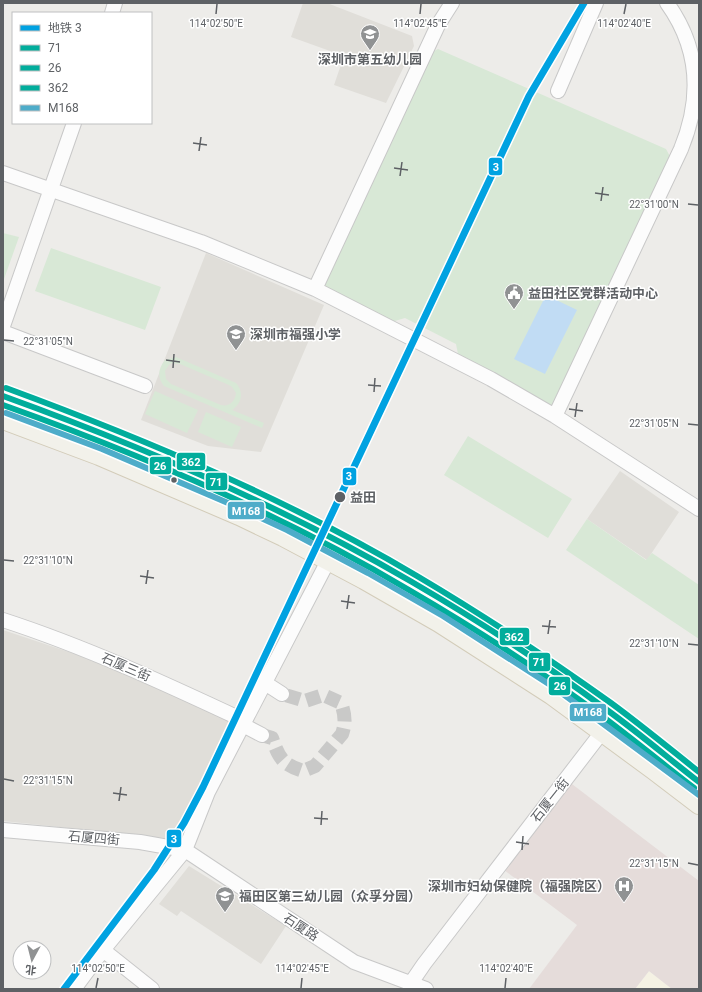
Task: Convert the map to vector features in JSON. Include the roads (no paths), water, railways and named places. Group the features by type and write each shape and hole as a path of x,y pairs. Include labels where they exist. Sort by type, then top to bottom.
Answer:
{"main road":[{"path":"3,396 121,439 178,463 238,491 355,550 419,587 537,662 608,711 699,780"},
{"path":"3,420 145,475 239,516 328,561 402,602 476,646 552,695 699,805"}],"street":[{"path":"315,289 438,25 452,3"},
{"path":"558,91 596,3"},
{"path":"555,416 681,149 691,121 696,92 694,63 684,33 677,18 667,3"},
{"path":"3,326 74,124"},
{"path":"3,173 201,242 315,289 491,379 555,416 699,510"},
{"path":"3,332 145,386"},
{"path":"74,989 103,950 185,850 208,792 328,561"},
{"name":"石厦三街","path":"3,620 97,655 172,686 244,723 262,735"},
{"path":"264,683 282,694"},
{"name":"石厦一街","path":"411,983 602,732"},
{"name":"石厦四街","path":"3,830 140,842 185,850"},
{"name":"石厦路","path":"185,850 354,962 426,989"},
{"path":"103,950 152,989"}],"water":[{"path":"546,295 577,310 545,374 514,359"}],"tunnel":[{"path":"262,735 272,738 279,755 286,763 303,771 315,766 342,734 344,718 341,703 323,695 305,701 282,694"}],"metro line":[{"name":"3","path":"64,989 154,870 184,823 203,787 529,96 584,3"}],"place":[{"name":"深圳市第五幼儿园","path":"370,51"},
{"name":"益田社区党群活动中心","path":"514,310"},
{"name":"深圳市福强小学","path":"236,351"},
{"name":"益田","path":"340,497"},
{"name":"深圳市妇幼保健院（福强院区）","path":"624,903"},
{"name":"福田区第三幼儿园（众孚分园）","path":"225,913"}]}
